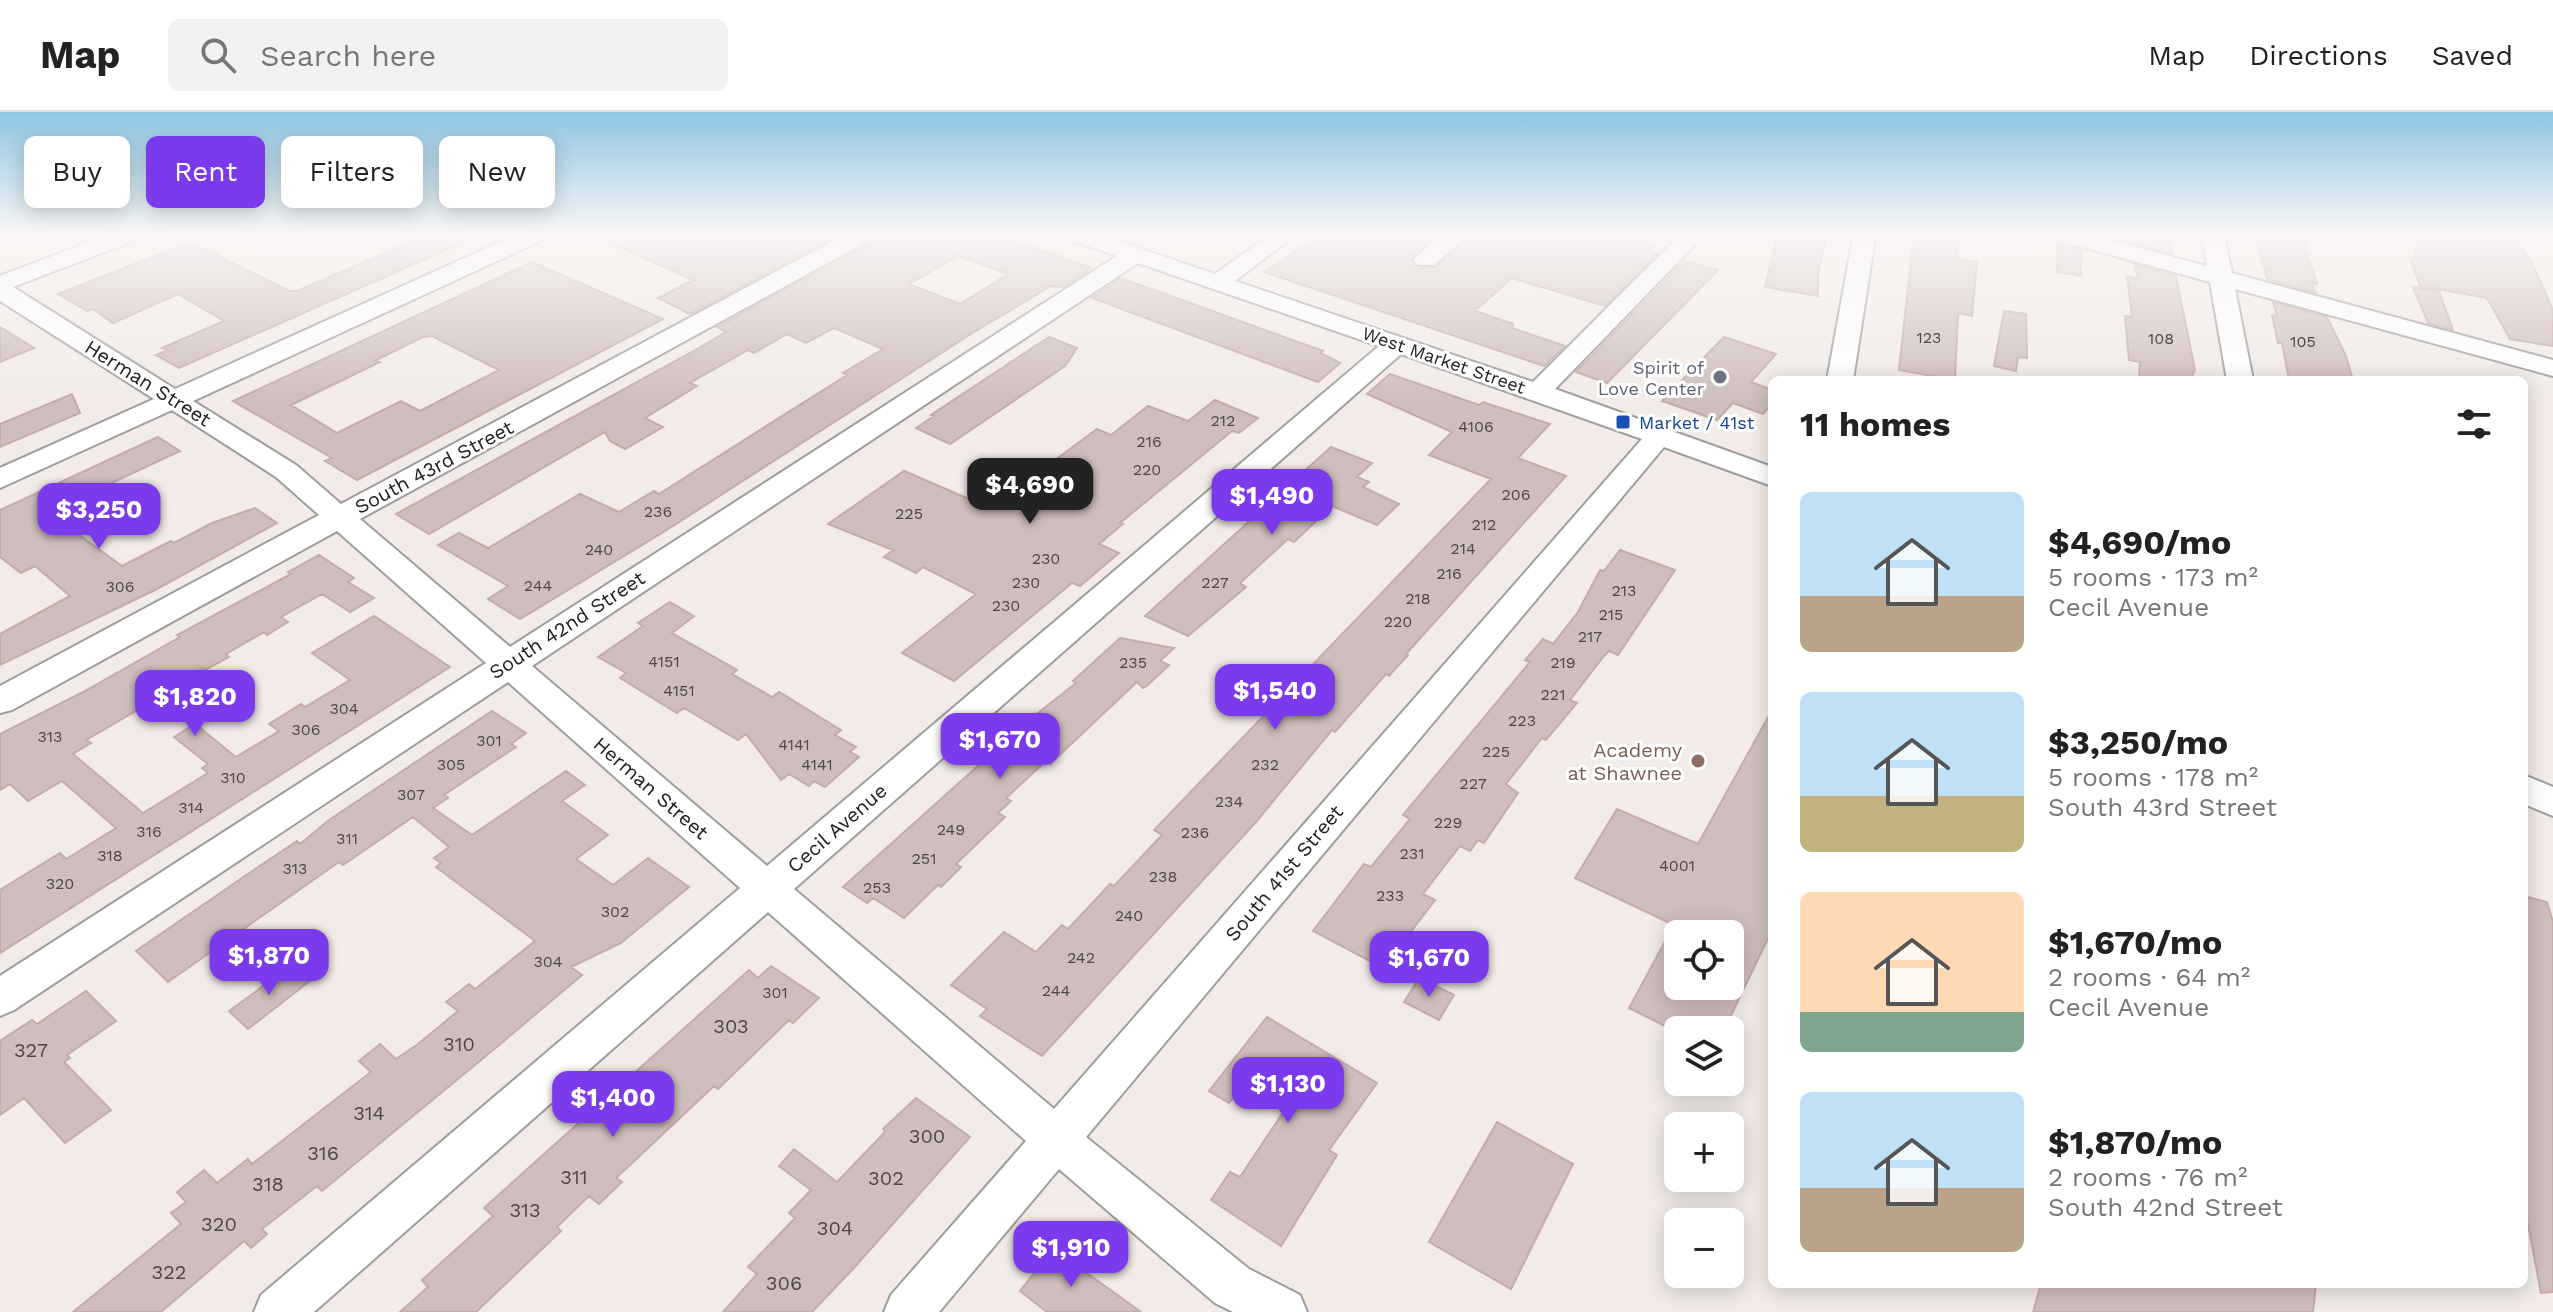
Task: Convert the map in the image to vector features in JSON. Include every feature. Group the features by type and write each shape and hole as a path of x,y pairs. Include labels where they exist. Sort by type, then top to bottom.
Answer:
{"street":[{"path":"0,479 418,288"},
{"name":"South 43rd Street","path":"0,701 764,288"},
{"name":"South 42nd Street","path":"0,998 1084,288"},
{"name":"West Market Street","path":"1235,288 1768,476"},
{"path":"1538,392 1641,288"},
{"path":"1841,376 1856,288"},
{"path":"2222,288 2239,376"},
{"path":"2260,288 2553,368"},
{"name":"Herman Street","path":"0,290 286,471 1056,1139 1232,1286 1283,1312"},
{"name":"Cecil Avenue","path":"278,1312 1397,344"},
{"name":"South 41st Street","path":"908,1312 1660,435"},
{"path":"2528,791 2553,802"}],"building":[{"path":"73,288 283,288 297,291 304,288 360,288 179,368 156,355 167,350 162,348 224,321 178,294 113,323 93,309 87,311 58,294"},
{"path":"476,288 592,288 663,319 357,480 325,461 332,458 233,401","holes":["432,336 499,370 420,411 401,401 337,433 291,405 380,362 376,360 423,337"]},
{"path":"677,288 739,288 690,314 658,298"},
{"path":"788,288 919,288 960,304 986,288 1048,288 662,533 520,619 488,599 508,586 438,545 459,533 488,548 580,494 619,512 654,491 659,494 883,349 834,328 806,343 787,334 754,353 748,350 690,383 697,386 645,418 663,427 625,449 610,441 605,432 429,534 396,514 726,332 717,327"},
{"path":"1106,288 1149,288 1323,351 1321,353 1340,363 1318,382 1092,298"},
{"path":"1312,288 1501,288 1475,311 1513,324 1512,328 1565,346 1544,366"},
{"path":"1545,288 1623,288 1605,306"},
{"path":"1658,288 1700,288 1607,383 1576,372"},
{"path":"1771,288 1818,288 1818,296"},
{"path":"1908,288 1975,288 1972,316 1958,313 1955,376 1899,370"},
{"path":"2128,288 2178,288 2195,370 2192,376 2139,376 2140,362 2129,360 2125,316 2132,317"},
{"path":"2413,288 2439,291 2453,330 2428,323"},
{"path":"2431,288 2543,288 2553,310 2553,346 2510,339 2487,298"},
{"path":"2273,302 2327,317 2352,376 2288,376 2282,343 2278,343 2272,315 2277,316"},
{"path":"2004,311 2026,314 2027,358 2018,357 2016,371 1994,366"},
{"path":"0,327 34,348 0,362"},
{"path":"1049,337 1077,348 1065,366 950,444 916,428 934,416 931,415"},
{"name":"Spirit of Love Center","path":"1724,337 1776,354 1751,382 1768,388 1768,408 1763,414 1733,403 1717,420 1662,401"},
{"path":"1390,374 1479,405 1483,402 1550,424 1518,458 1566,476 1389,676 1386,674 1335,732 1332,730 1256,822 1042,1056 980,1016 987,1009 951,985 1004,932 1036,952 1062,925 1068,929 1110,884 1114,886 1162,835 1154,830 1491,479 1429,455 1452,432 1367,394"},
{"path":"72,394 80,413 0,447 0,424"},
{"path":"1215,400 1258,418 1239,433 1232,431 1120,523 1123,524 1099,544 1119,553 1080,586 1072,583 954,681 902,653 976,594 923,567 916,573 884,557 893,550 828,524 904,471 969,499 991,483 1012,492 1097,429 1111,435 1148,406 1188,421"},
{"path":"158,437 180,451 105,486 112,491 107,493 112,496 60,521 122,566 212,523 255,508 277,523 155,590 0,665 0,634 70,596 35,566 21,573 0,557 0,510"},
{"path":"1331,447 1372,463 1357,477 1369,482 1363,487 1399,504 1377,525 1332,506 1294,542 1288,539 1240,583 1246,587 1188,636 1145,616"},
{"path":"1620,550 1675,570 1618,655 1609,651 1604,656 1570,700 1577,703 1546,740 1542,738 1506,784 1518,793 1484,843 1478,840 1470,851 1460,846 1423,894 1435,900 1383,968 1313,931 1364,864 1371,867 1410,819 1403,815 1530,662 1525,660 1543,639 1553,644 1578,612 1600,570 1604,571"},
{"path":"319,555 354,578 348,582 374,598 350,612 322,594 281,617 288,622 267,635 264,632 226,654 229,657 205,670 202,668 138,705 141,708 86,740 91,743 73,754 143,813 208,773 202,768 208,764 174,737 195,724 236,757 279,731 269,724 350,680 312,653 374,616 450,667 0,953 0,890 60,853 66,859 116,828 62,781 28,801 10,784 0,790 0,734 83,692"},
{"path":"670,602 694,616 672,633 737,670 732,674 772,697 779,692 841,730 835,735 856,747 850,752 859,757 825,787 814,781 809,786 789,774 781,780 746,734 738,740 684,708 677,713 620,678 626,673 598,657 643,626 638,623"},
{"path":"1120,638 1174,648 1160,661 1169,665 1143,688 1137,682 1050,764 1046,761 1006,798 1011,801 998,813 1005,817 956,864 961,867 941,887 938,885 904,918 873,898 867,903 843,887 1029,720 1076,683 1073,681"},
{"path":"492,711 526,733 511,744 516,747 444,795 448,798 433,808 472,835 566,771 585,785 562,801 608,835 576,859 613,885 648,858 689,887 621,943 571,967 582,975 322,1191 317,1186 262,1229 267,1234 251,1248 244,1241 161,1312 73,1312 181,1224 171,1213 186,1202 177,1192 204,1170 217,1183 248,1159 252,1164 371,1072 359,1061 380,1044 396,1059 458,1011 446,1002 469,984 475,989 535,941 436,867 441,863 434,858 449,847 413,817 343,865 339,862 168,982 136,951 297,841 300,844 329,820"},
{"name":"Academy at Shawnee","path":"1768,717 1768,938 1744,988 1744,920 1664,920 1575,878 1617,809 1698,844"},
{"path":"2528,897 2547,902 2553,922 2553,1292 2541,1293 2528,1224"},
{"name":"Academy at Shawnee","path":"1664,943 1664,1000 1738,1000 1731,1016 1664,1016 1664,1026 1629,1008"},
{"path":"291,966 310,981 248,1029 229,1011"},
{"path":"771,966 819,998 793,1023 789,1020 718,1089 714,1086 616,1178 622,1182 599,1204 589,1196 557,1227 561,1231 476,1312 400,1312 428,1287 422,1280 493,1216 484,1208 749,970 758,978"},
{"path":"1419,978 1454,995 1439,1020 1404,1002"},
{"path":"86,991 116,1021 67,1055 70,1058 64,1062 111,1110 65,1143 24,1098 0,1115 0,1041 32,1020 37,1024"},
{"path":"1267,1017 1377,1083 1329,1150 1337,1155 1281,1246 1211,1200 1230,1172 1240,1177 1284,1111 1244,1085 1229,1103 1209,1091"},
{"path":"916,1098 970,1137 853,1269 812,1312 723,1312 757,1274 748,1267 795,1218 789,1213 811,1190 779,1166 794,1149 837,1182 885,1132 883,1129"},
{"path":"1497,1122 1573,1164 1511,1289 1429,1242"},
{"path":"1053,1249 1141,1312 1047,1312 1020,1291"},
{"path":"2040,1288 2316,1288 2313,1312 2033,1312"}],"place":[{"name":"Spirit of Love Center","path":"1720,377"},
{"name":"Market / 41st","path":"1623,422"},
{"name":"Academy at Shawnee","path":"1698,761"}]}
